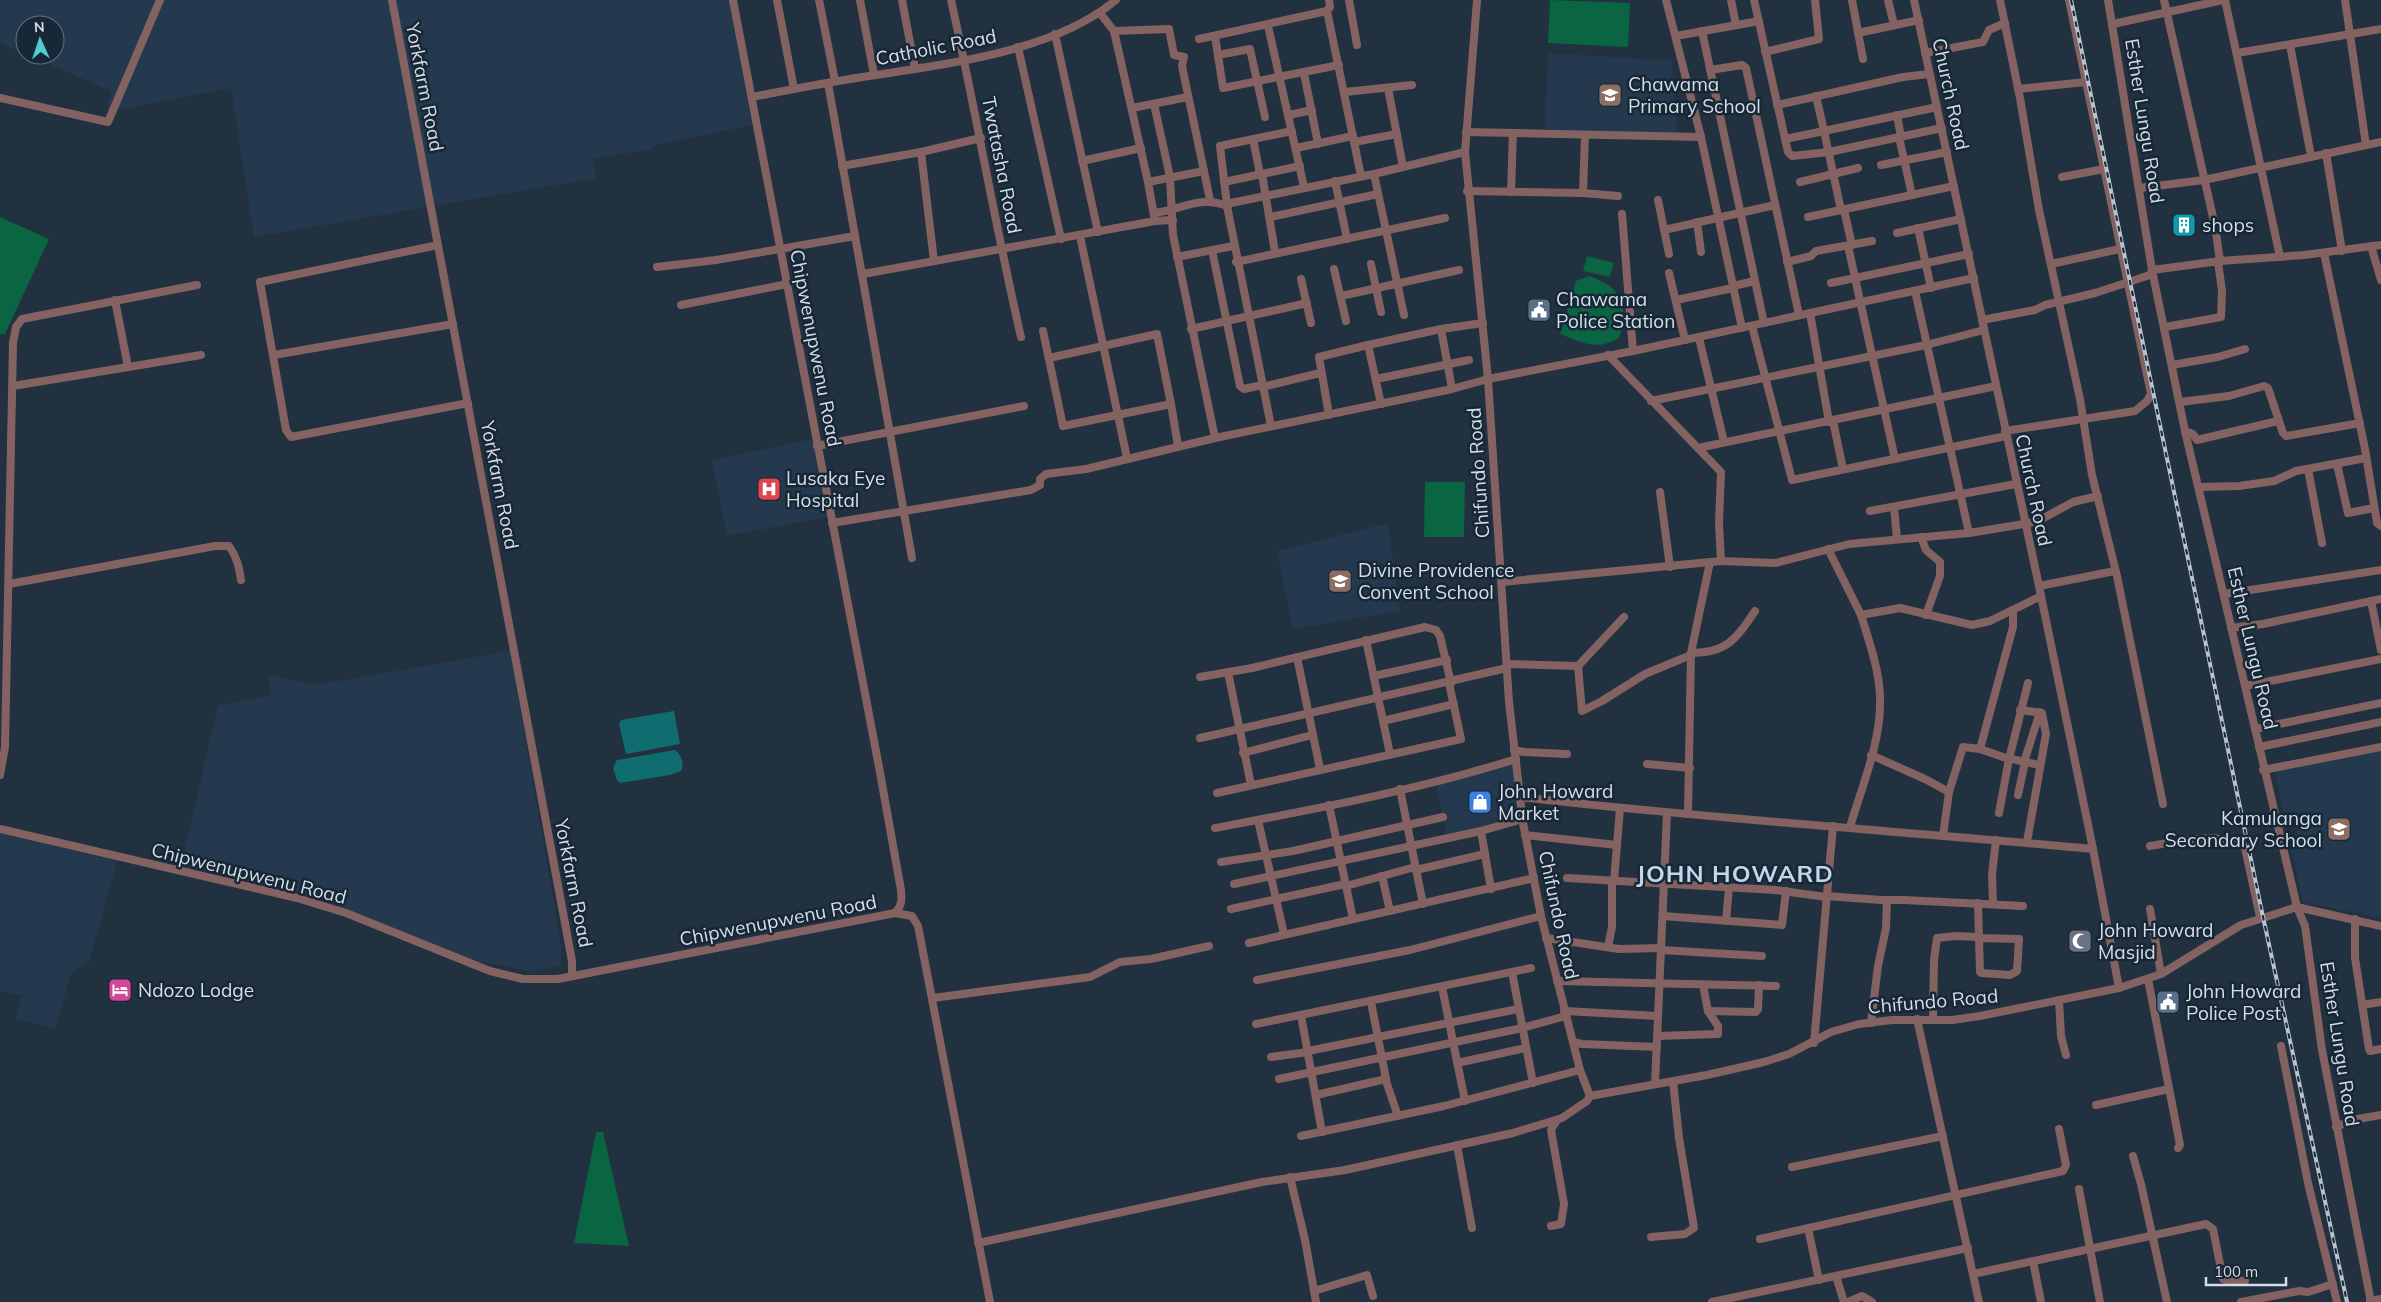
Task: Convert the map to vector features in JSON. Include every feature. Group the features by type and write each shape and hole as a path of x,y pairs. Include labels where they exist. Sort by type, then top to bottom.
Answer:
{"street":[{"path":"0,98 70,116 108,122 160,0"},
{"name":"Yorkfarm Road","path":"392,0 561,901 572,961 572,976"},
{"name":"Chipwenupwenu Road","path":"0,829 305,900 346,913 490,971 508,976 544,980 895,913 902,902 901,890 733,0"},
{"path":"777,0 794,89"},
{"path":"819,0 832,82 842,166 863,274 912,558"},
{"path":"860,0 874,75"},
{"path":"902,0 915,69"},
{"name":"Twatasha Road","path":"951,0 981,138 1001,250 1021,337"},
{"name":"Catholic Road","path":"752,97 874,75 965,62 1055,34 1100,13 1116,0"},
{"path":"1329,0 1330,7 1327,12 1361,176"},
{"path":"1348,0 1357,45"},
{"name":"Chifundo Road","path":"1477,0 1465,152 1467,191 1488,378 1514,750 1522,819 1541,916 1580,1070 1590,1096 1764,1062 1814,1043 1831,1032 1871,1023 1980,1016 2119,988 2148,980 2161,974 2241,925 2260,917 2297,907"},
{"path":"1666,0 1701,138 1742,328"},
{"path":"1731,0 1736,26"},
{"path":"1754,0 1788,152 1792,156 1829,152 1942,128"},
{"path":"1765,52 1819,39 1815,0"},
{"path":"1852,0 1863,59"},
{"path":"1888,0 1894,25"},
{"name":"Church Road","path":"1914,0 1969,254 2024,524 2039,586 2093,849 2119,988"},
{"path":"2000,0 2018,89 2033,183 2163,804"},
{"path":"1752,326 1792,480 1948,448 2005,433 2134,411 2147,401 2152,394 2069,0"},
{"name":"Esther Lungu Road","path":"2108,0 2152,270 2185,431 2200,487 2264,770 2297,907 2305,926 2322,1050 2371,1302"},
{"path":"2164,0 2215,226 2222,291 2221,316 2165,327"},
{"path":"2113,24 2224,0 2263,168 2280,257"},
{"path":"2345,0 2366,145"},
{"path":"1199,39 1268,26 1327,12"},
{"path":"1100,13 1114,31 1141,148 1154,217"},
{"path":"1858,33 1918,20"},
{"path":"1676,36 1759,21"},
{"path":"1925,54 1983,42 1988,30 2005,23"},
{"path":"1268,26 1304,187"},
{"path":"1114,31 1170,29 1174,55 1184,56 1182,66 1210,200"},
{"path":"2237,53 2381,29"},
{"path":"1702,32 1764,323"},
{"path":"1055,34 1098,232"},
{"path":"1215,36 1223,88 1339,65"},
{"path":"2290,45 2311,156"},
{"path":"1018,47 1061,239"},
{"path":"1218,55 1250,50 1259,82 1265,117"},
{"path":"1710,70 1742,65 1746,68 1799,315"},
{"path":"1304,73 1318,144"},
{"path":"1777,105 1929,74"},
{"path":"2018,89 2086,82"},
{"path":"1344,92 1412,85"},
{"path":"1388,88 1402,167"},
{"path":"1816,96 1843,210 1860,303 1895,458"},
{"path":"1132,108 1188,97"},
{"path":"1154,104 1170,177 1178,258 1215,438"},
{"path":"1785,139 1937,107"},
{"path":"1289,115 1312,110"},
{"path":"1897,116 1912,195"},
{"path":"1271,426 1233,246 1219,147 1292,131"},
{"path":"1466,132 1701,138"},
{"path":"1511,192 1513,133"},
{"path":"1296,148 1397,134"},
{"path":"1582,193 1585,135"},
{"path":"842,166 921,152 981,138"},
{"path":"1253,139 1266,195 1275,252"},
{"path":"2140,188 2204,180 2381,142"},
{"path":"1082,162 1141,148"},
{"path":"921,152 934,261"},
{"path":"863,274 1080,236 1154,217 1176,207 1210,200 1227,205 1266,195 1374,174 1465,152"},
{"path":"1881,165 1947,152"},
{"path":"2326,153 2342,250"},
{"path":"1224,182 1300,166"},
{"path":"1800,182 1858,168"},
{"path":"2062,177 2104,169"},
{"path":"1148,182 1204,170"},
{"path":"1374,174 1404,315"},
{"path":"1335,181 1347,239"},
{"path":"1808,217 1954,186"},
{"path":"1467,191 1582,193 1618,196"},
{"path":"1270,217 1378,194"},
{"path":"1658,200 1669,254"},
{"path":"1664,230 1775,205"},
{"path":"1622,214 1634,351"},
{"path":"1154,217 1173,220"},
{"path":"1236,262 1275,252 1445,218"},
{"path":"1897,233 1961,219"},
{"path":"1697,222 1701,252"},
{"path":"1918,228 1931,288"},
{"path":"657,267 855,236"},
{"path":"1080,236 1127,458"},
{"path":"1787,262 1809,257 1816,251 1872,241"},
{"path":"438,245 262,280 259,285 274,355 286,430 290,436 468,403"},
{"path":"1982,320 2035,310 2095,293 2150,275 2152,270 2219,261 2324,253 2381,245"},
{"path":"1178,258 1233,246"},
{"path":"2371,246 2381,280"},
{"path":"2051,264 2120,249"},
{"path":"1212,250 1240,386 1244,388 1262,386 1320,373"},
{"path":"2324,253 2360,423 2377,523 2381,526"},
{"path":"1831,283 1969,254"},
{"path":"1371,264 1381,312"},
{"path":"1334,268 1346,320"},
{"path":"1341,296 1459,270"},
{"path":"1669,273 1685,340"},
{"path":"1301,278 1311,323"},
{"path":"832,523 1031,490 1040,485 1040,479 1046,474 1086,469 1178,446 1452,389 1488,378 1699,338 1974,278"},
{"path":"1676,300 1755,282"},
{"path":"681,305 787,284"},
{"path":"0,775 5,747 13,343 16,327 22,319 197,285"},
{"path":"1915,291 1937,399 1968,533"},
{"path":"115,300 128,367"},
{"path":"1192,329 1307,303"},
{"path":"1810,313 1818,366 1843,470"},
{"path":"1329,414 1320,373 1318,359 1320,356 1483,323"},
{"path":"274,355 453,324"},
{"path":"1441,330 1452,389"},
{"path":"1651,401 1926,345 1984,330"},
{"path":"1043,331 1063,426 1171,404"},
{"path":"1049,358 1157,334 1178,446"},
{"path":"1699,338 1724,442"},
{"path":"1368,345 1381,404"},
{"path":"2172,365 2218,357 2245,349"},
{"path":"13,386 201,355"},
{"path":"1608,356 1721,472 1719,524 1721,561"},
{"path":"1376,379 1469,360"},
{"path":"1698,448 1996,386"},
{"path":"2180,402 2229,396 2264,386 2268,388 2278,421 2286,436 2360,423"},
{"path":"817,446 1024,406"},
{"path":"2185,431 2193,434 2198,440 2278,421"},
{"path":"2200,487 2238,486 2274,481 2290,472 2366,458"},
{"path":"2337,464 2348,513 2374,508"},
{"path":"2308,469 2322,543"},
{"path":"1870,511 2016,484"},
{"path":"1660,492 1670,567"},
{"path":"1502,582 1721,561 1776,563 1828,549 1898,539 1968,533 2024,524 2038,521 2073,502 2098,496"},
{"path":"1894,507 1898,539"},
{"path":"1921,537 1928,553 1940,562 1940,576 1926,615"},
{"path":"9,584 215,546 229,546 238,563 241,580"},
{"path":"1828,549 1860,615 1876,665 1880,697 1877,729 1871,756 1850,826"},
{"path":"1688,814 1691,654 1710,562"},
{"path":"2224,594 2381,570"},
{"path":"2039,586 2115,571"},
{"path":"1860,615 1900,608 1972,626 1990,621 2041,596"},
{"path":"2231,628 2263,624 2381,599"},
{"path":"2371,601 2381,650"},
{"path":"1980,749 2013,627 2013,610"},
{"path":"1578,666 1582,711 1602,701 1645,674 1691,654 1706,653 1728,645 1738,637 1755,611"},
{"path":"1200,738 1450,683 1507,666 1578,666 1624,617"},
{"path":"1200,677 1296,658 1366,640 1430,628 1440,636 1447,660 1461,739 1416,751 1390,754 1217,793"},
{"path":"1366,640 1390,754"},
{"path":"1296,658 1320,769"},
{"path":"2246,686 2381,659"},
{"path":"1374,676 1447,660"},
{"path":"1228,672 1238,730 1251,785"},
{"path":"1999,812 2009,759 2028,682"},
{"path":"2255,729 2381,703"},
{"path":"1383,721 1454,704"},
{"path":"2020,710 2044,714 2046,734 2039,765 2041,772 2027,842"},
{"path":"2018,795 2024,762 2040,712"},
{"path":"2259,747 2381,722"},
{"path":"1243,753 1312,735"},
{"path":"1943,836 1949,792 1963,747 1980,749 2009,759 2039,765"},
{"path":"2264,770 2381,748"},
{"path":"1514,750 1567,754"},
{"path":"1871,756 1920,776 1949,792"},
{"path":"1215,828 1329,806 1453,777 1516,759"},
{"path":"1647,764 1690,768"},
{"path":"1400,789 1410,846 1424,904"},
{"path":"1520,797 1667,813 1850,826 2093,849"},
{"path":"1329,806 1353,919"},
{"path":"1608,947 1612,927 1613,881 1620,808"},
{"path":"1655,1084 1667,813"},
{"path":"1221,862 1336,841 1442,817"},
{"path":"1234,884 1481,832 1522,819"},
{"path":"1258,820 1284,934"},
{"path":"1814,1043 1833,826"},
{"path":"1481,832 1491,889"},
{"path":"1525,835 1617,845"},
{"path":"2150,846 2202,838 2240,843 2245,848 2260,917"},
{"path":"1993,903 1992,874 1996,840"},
{"path":"1231,909 1485,854"},
{"path":"1382,876 1390,911"},
{"path":"1249,943 1534,878"},
{"path":"1567,878 1786,891 1826,897 1993,903 2023,906"},
{"path":"1726,921 1729,887"},
{"path":"1663,916 1782,925 1786,891"},
{"path":"1871,1023 1878,966 1886,928 1887,900"},
{"path":"1933,1020 1934,960 1937,938 1956,936 1979,938 2019,939 2018,971 2010,975 1981,973 1979,938 1978,903"},
{"path":"2297,907 2381,926"},
{"path":"2150,909 2161,974"},
{"path":"895,913 907,914 916,921 934,998 990,1302"},
{"path":"1257,980 1410,950 1541,916"},
{"path":"2355,919 2354,939 2370,1051 2381,1049"},
{"path":"1546,938 1608,947 1762,956"},
{"path":"934,998 1090,977 1120,962 1151,959 1210,946"},
{"path":"1256,1024 1531,968"},
{"path":"1512,972 1533,1083"},
{"path":"2148,980 2180,1145 2178,1148"},
{"path":"1556,981 1776,986"},
{"path":"1658,1036 1718,1034 1718,1026 1708,1012 1703,985"},
{"path":"1708,1012 1756,1012 1758,1008 1758,985"},
{"path":"1442,987 1465,1101"},
{"path":"2059,1000 2062,1036 2066,1055"},
{"path":"1371,1002 1386,1079 1398,1116"},
{"path":"2362,1005 2381,1002"},
{"path":"1271,1056 1308,1051 1518,1009"},
{"path":"1280,1079 1522,1028 1565,1013 1658,1016"},
{"path":"1301,1016 1322,1132"},
{"path":"1917,1019 1979,1302"},
{"path":"1573,1042 1657,1047"},
{"path":"2282,1046 2308,1183 2337,1302"},
{"path":"1457,1063 1526,1048"},
{"path":"1301,1136 1465,1101 1580,1070"},
{"path":"1316,1095 1386,1079"},
{"path":"1651,1238 1685,1234 1694,1228 1679,1138 1673,1081"},
{"path":"2096,1105 2169,1089"},
{"path":"978,1243 1290,1177 1345,1170 1513,1133 1557,1120 1575,1110 1587,1101 1590,1096"},
{"path":"2336,1127 2352,1120 2381,1115"},
{"path":"1551,1226 1561,1224 1564,1204 1551,1130 1557,1120"},
{"path":"1760,1239 2063,1171 2066,1165 2059,1129"},
{"path":"1792,1167 1944,1136"},
{"path":"1457,1145 1472,1228"},
{"path":"2133,1156 2167,1302"},
{"path":"1290,1177 1306,1240 1316,1302"},
{"path":"2079,1189 2092,1249 2100,1302"},
{"path":"1973,1274 2152,1235 2210,1225 2223,1278 2226,1281 2245,1281"},
{"path":"1808,1228 1819,1280"},
{"path":"1712,1302 1968,1248"},
{"path":"2033,1261 2041,1302"},
{"path":"1314,1291 1367,1275 1373,1296"},
{"path":"1836,1276 1844,1302"},
{"path":"2241,1302 2300,1290 2308,1292 2333,1284"},
{"path":"1848,1302 1862,1296 1872,1302"},
{"path":"2371,1302 2381,1299"}],"shaded area":[{"path":"0,0 729,0 752,125 655,145 651,149 593,159 596,178 254,237 231,88 117,110 107,107 111,91 51,65 65,65 65,15 15,15 15,50 0,43"},
{"path":"1550,0 1630,3 1628,47 1548,43"},
{"name":"Chawama Primary School","path":"1548,53 1672,61 1677,134 1545,129"},
{"path":"0,217 49,239 5,334 0,334"},
{"path":"1587,256 1614,263 1610,277 1583,271"},
{"path":"1589,276 1609,285 1620,299 1623,307 1622,327 1619,338 1611,342 1596,345 1560,334 1576,281"},
{"name":"Lusaka Eye Hospital","path":"812,439 826,517 727,536 712,460"},
{"path":"1425,482 1465,482 1464,537 1424,537"},
{"name":"Divine Providence Convent School","path":"1388,523 1400,611 1293,629 1277,551"},
{"path":"510,651 561,944 561,966 530,971 477,961 311,895 181,866 218,705 271,696 268,675 316,685"},
{"path":"674,711 680,744 626,754 619,724 621,720"},
{"name":"Kamulanga Secondary School","path":"2381,749 2381,918 2303,902 2289,837 2298,834 2295,823 2286,824 2275,771"},
{"path":"675,750 682,760 683,766 681,771 670,775 620,783 617,780 613,768 617,760"},
{"name":"John Howard Market","path":"1514,762 1523,821 1447,836 1436,782"},
{"path":"0,833 117,861 89,963 72,971 55,1029 15,1018 22,995 0,991"},
{"path":"596,1132 603,1132 629,1246 574,1243"}],"railway":[{"path":"2071,0 2263,917 2347,1302"}],"place":[{"name":"Chawama Primary School","path":"1610,95"},
{"name":"shops","path":"2184,225"},
{"name":"Chawama Police Station","path":"1539,310"},
{"name":"Lusaka Eye Hospital","path":"769,489"},
{"name":"Divine Providence Convent School","path":"1340,581"},
{"name":"John Howard Market","path":"1480,802"},
{"name":"Kamulanga Secondary School","path":"2339,829"},
{"name":"John Howard Masjid","path":"2080,941"},
{"name":"Ndozo Lodge","path":"120,990"},
{"name":"John Howard Police Post","path":"2168,1002"}],"district":[{"name":"JOHN HOWARD","path":"1735,874"}]}
